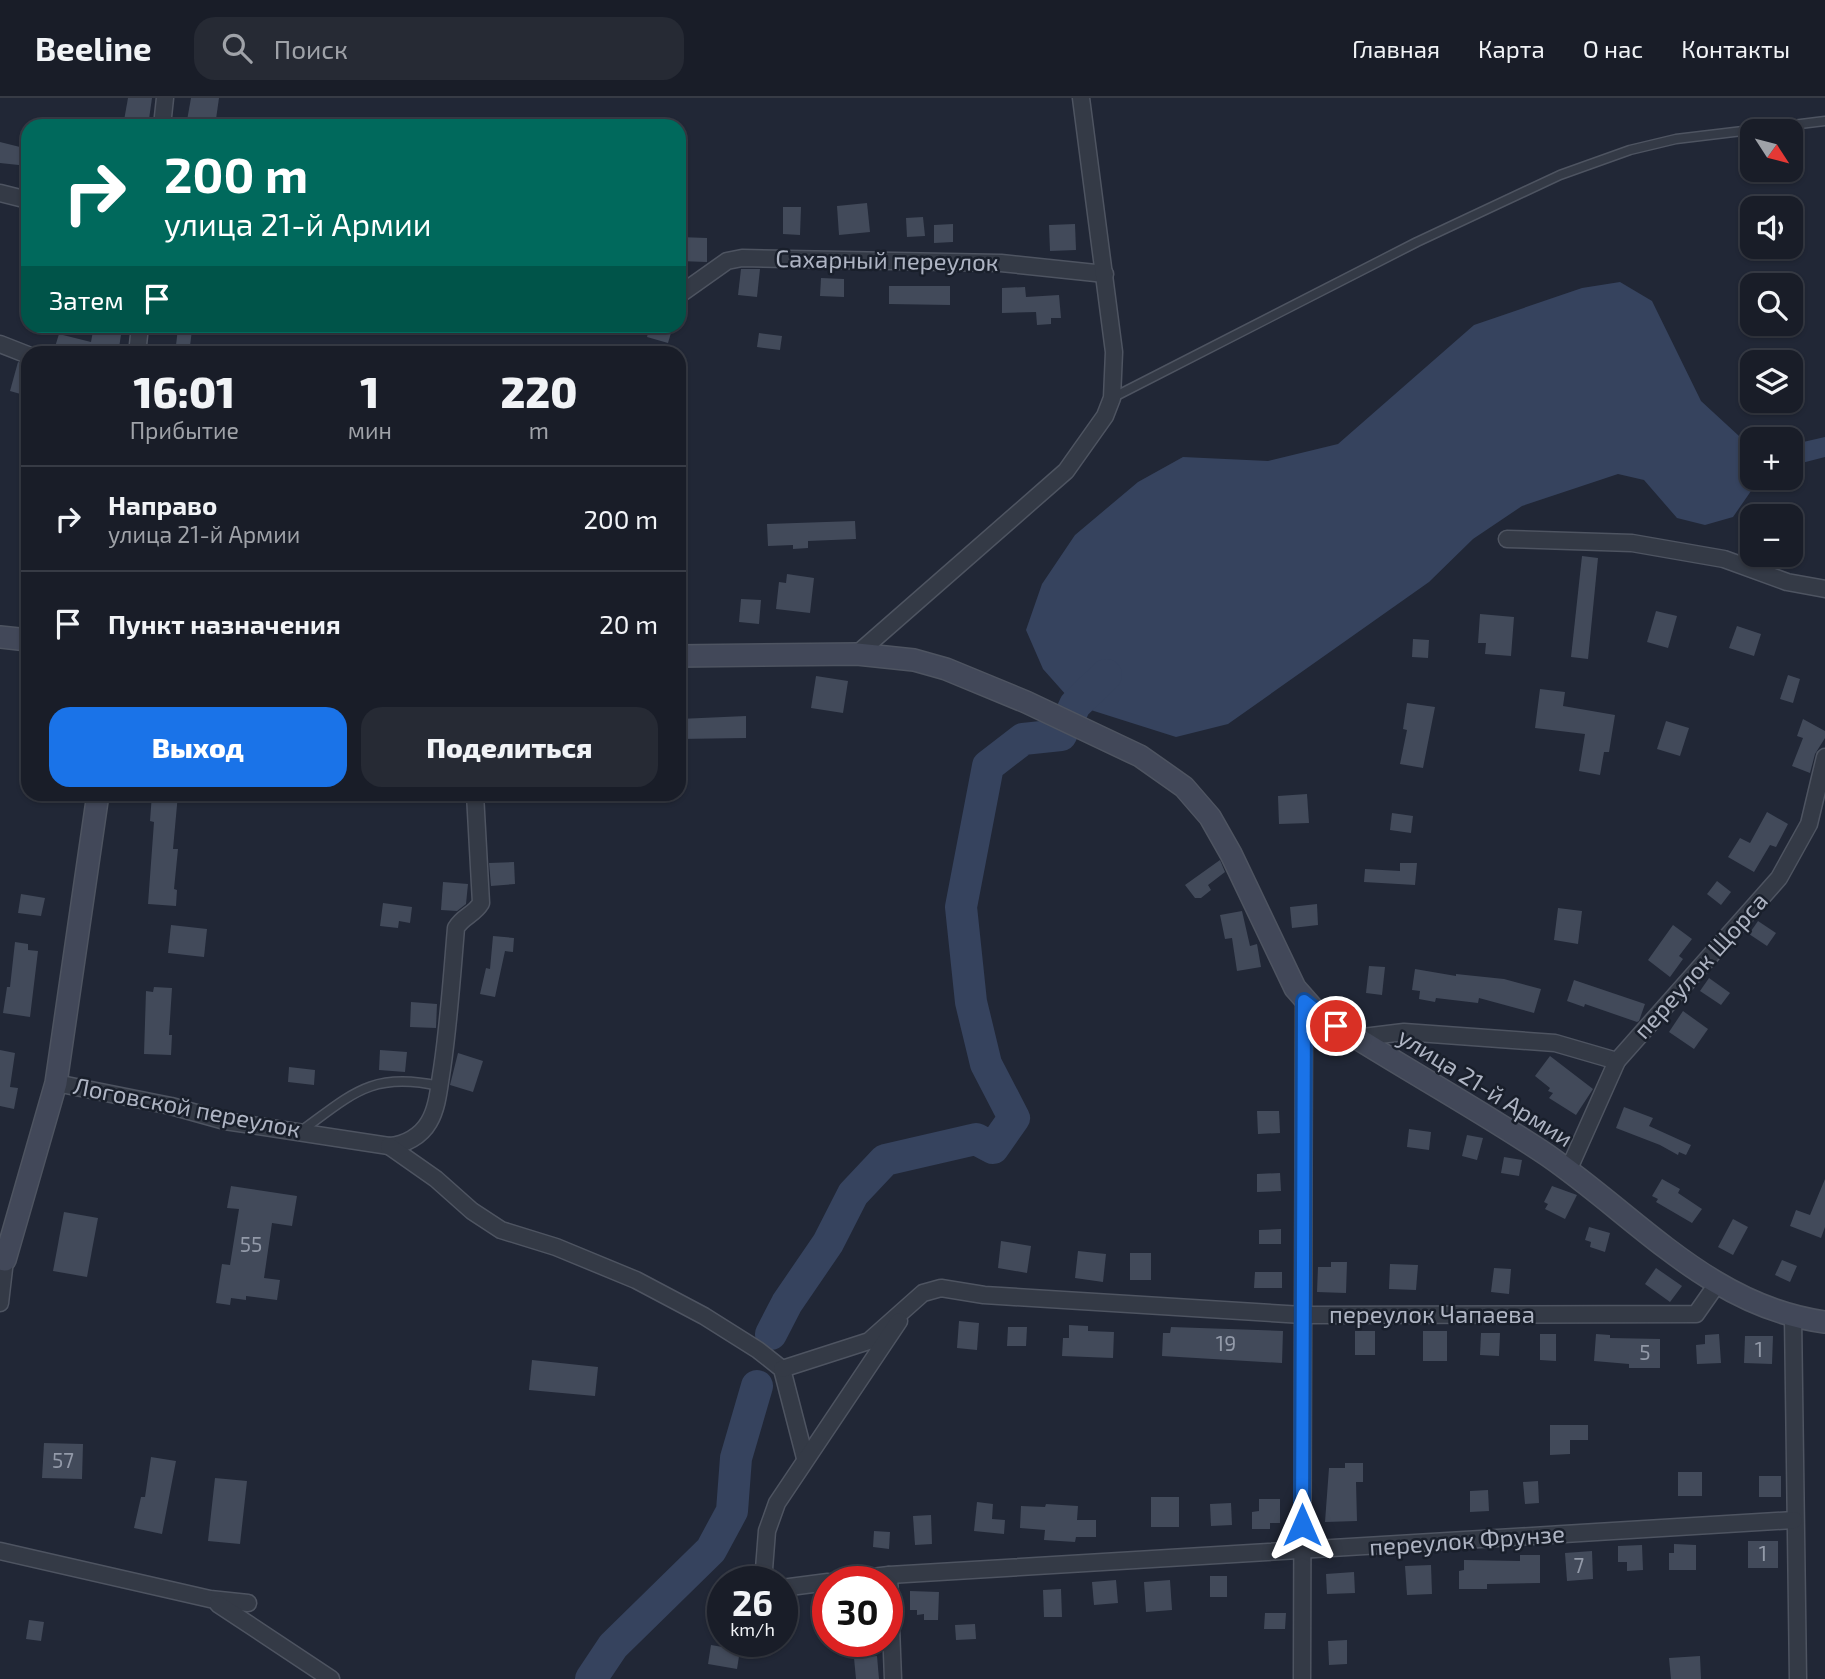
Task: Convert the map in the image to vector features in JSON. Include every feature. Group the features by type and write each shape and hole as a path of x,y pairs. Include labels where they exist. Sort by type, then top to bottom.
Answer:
{"main road":[{"path":"0,637 21,639"},
{"name":"улица 21-й Армии","path":"686,656 857,654 900,657 930,663 1103,736 1140,756 1184,787 1210,817 1304,1001 1355,1038 1524,1140 1689,1266 1717,1284 1793,1316 1823,1316"},
{"path":"2,1259 56,1083 97,801"}],"street":[{"path":"163,119 165,98"},
{"path":"857,654 1066,471 1094,435 1112,398 1114,352 1081,98"},
{"path":"0,192 21,198"},
{"name":"Сахарный переулок","path":"686,290 727,261 743,258 1001,263 1105,274"},
{"path":"0,344 21,352"},
{"path":"1507,539 1632,543 1724,559 1787,582 1825,589"},
{"name":"переулок Щорса","path":"1568,1171 1617,1061 1779,878 1809,824 1825,757"},
{"path":"389,1146 407,1141 430,1121 439,1087 447,1040 456,928 461,919 476,912 481,903 475,801"},
{"path":"1301,1679 1304,1001"},
{"path":"1355,1038 1404,1032 1555,1043 1617,1061"},
{"name":"Логовской переулок","path":"56,1083 172,1106 225,1121 389,1146"},
{"path":"389,1146 436,1180 471,1211 501,1230 556,1247 636,1280 704,1316 782,1369 805,1458"},
{"path":"0,1303 2,1259"},
{"name":"переулок Чапаева","path":"906,1310 923,1293 940,1288 984,1295 1303,1315 1696,1314 1717,1284"},
{"path":"782,1369 869,1341 906,1310"},
{"path":"764,1566 771,1517 805,1458 882,1350 906,1310"},
{"path":"1793,1316 1798,1679"},
{"name":"переулок Фрунзе","path":"903,1574 1794,1520"},
{"path":"0,1551 210,1599 248,1603"},
{"path":"210,1599 235,1612 331,1679"},
{"path":"892,1657 893,1679"}],"lane":[{"path":"1112,398 1417,242 1560,175 1630,150 1676,139 1825,121"},
{"path":"301,1131 365,1087 388,1081 418,1082 439,1087"}],"water":[{"path":"1620,282 1652,301 1701,401 1740,435 1740,490 1752,490 1733,517 1705,525 1677,518 1644,480 1618,474 1522,506 1473,539 1429,582 1228,724 1176,737 1075,705 1043,669 1026,630 1042,584 1075,535 1138,482 1183,457 1268,461 1338,444 1474,325 1582,288"},
{"path":"1825,437 1825,457 1803,463 1803,442"}],"building":[{"path":"128,98 152,98 149,119 124,119"},
{"path":"191,98 219,98 216,119 187,119"},
{"path":"0,142 21,147 21,165 0,163"},
{"path":"867,203 870,232 839,235 837,206"},
{"path":"783,207 801,207 800,235 783,234"},
{"path":"923,217 925,236 907,237 906,218"},
{"path":"953,224 953,242 934,243 934,225"},
{"path":"1075,224 1076,250 1050,251 1049,225"},
{"path":"686,237 707,238 707,262 686,261"},
{"path":"741,269 760,269 757,297 738,295"},
{"path":"821,278 844,279 844,297 820,296"},
{"path":"889,286 950,286 950,305 889,304"},
{"path":"1025,287 1026,297 1059,295 1061,318 1051,318 1051,324 1037,325 1036,312 1002,313 1002,288"},
{"path":"93,333 121,335 119,346 55,346 59,334 91,342"},
{"path":"177,333 192,333 190,346 176,346"},
{"path":"648,333 671,333 668,343 647,337"},
{"path":"759,333 782,336 780,350 757,347"},
{"path":"18,362 21,363 21,394 10,391"},
{"path":"855,521 856,539 808,541 808,548 793,549 793,545 768,546 767,524"},
{"path":"1582,556 1598,558 1588,659 1571,657"},
{"path":"787,574 814,578 810,613 776,609 779,582 786,583"},
{"path":"741,599 761,600 759,624 739,622"},
{"path":"1656,611 1677,616 1668,648 1647,642"},
{"path":"1480,614 1514,617 1511,656 1485,654 1486,643 1478,643"},
{"path":"1737,626 1761,634 1754,656 1729,648"},
{"path":"1413,639 1429,640 1428,658 1412,657"},
{"path":"1788,675 1800,679 1793,703 1780,699"},
{"path":"816,676 848,681 843,713 811,708"},
{"path":"1540,689 1565,692 1563,706 1615,715 1609,752 1604,752 1600,775 1579,771 1585,734 1535,728"},
{"path":"1407,703 1435,707 1423,768 1400,764 1407,730 1403,729"},
{"path":"746,716 746,738 686,739 686,719"},
{"path":"1803,719 1825,731 1825,738 1815,754 1810,773 1792,766 1803,738 1797,736"},
{"path":"1666,721 1689,728 1680,756 1657,749"},
{"path":"1307,794 1309,823 1279,824 1278,796"},
{"path":"151,801 177,801 173,849 178,849 174,889 177,890 176,906 148,904 154,822 150,821"},
{"path":"1767,812 1788,824 1776,847 1770,845 1754,872 1728,857 1740,838 1750,843"},
{"path":"1392,813 1413,816 1411,833 1390,830"},
{"path":"1220,860 1225,872 1208,885 1211,890 1201,898 1195,898 1185,885"},
{"path":"514,862 515,884 491,886 489,863"},
{"path":"1400,863 1417,863 1415,885 1364,882 1365,869 1400,871"},
{"path":"1717,881 1731,892 1721,905 1707,894"},
{"path":"443,882 468,884 466,904 457,911 441,910"},
{"path":"21,894 45,898 41,916 18,913"},
{"path":"383,903 412,907 410,923 399,921 398,928 380,926"},
{"path":"1317,904 1318,925 1292,928 1290,907"},
{"path":"1558,908 1582,911 1578,944 1554,940"},
{"path":"1242,911 1250,946 1257,944 1261,967 1237,971 1232,938 1225,939 1220,915"},
{"path":"1758,921 1776,933 1767,946 1749,934"},
{"path":"171,925 207,929 204,957 168,953"},
{"path":"1673,925 1692,939 1679,956 1683,959 1670,977 1648,960"},
{"path":"493,936 514,938 513,952 505,951 495,997 480,994 486,968 490,969"},
{"path":"15,942 28,944 28,950 38,951 30,1017 3,1013 7,987 10,987"},
{"path":"1369,966 1385,967 1382,995 1366,993"},
{"path":"1415,969 1456,976 1504,979 1541,989 1534,1013 1479,998 1478,1003 1436,998 1435,1002 1419,999 1420,991 1412,990"},
{"path":"1709,978 1730,993 1721,1005 1700,991"},
{"path":"1574,980 1645,1004 1639,1021 1567,1001"},
{"path":"154,987 172,988 169,1035 172,1035 171,1055 144,1054 146,991 153,992"},
{"path":"411,1002 437,1004 436,1028 410,1027"},
{"path":"1683,1011 1708,1029 1694,1049 1669,1032"},
{"path":"0,1050 15,1053 10,1087 18,1088 14,1109 0,1106"},
{"path":"380,1050 407,1052 405,1072 379,1070"},
{"path":"458,1053 483,1061 473,1092 450,1085"},
{"path":"1550,1056 1593,1089 1576,1115 1549,1098 1553,1093 1548,1091 1550,1088 1535,1076"},
{"path":"289,1067 315,1070 314,1085 288,1082"},
{"path":"1624,1107 1653,1118 1649,1126 1691,1145 1686,1155 1679,1152 1678,1155 1616,1128"},
{"path":"1257,1111 1279,1111 1280,1133 1258,1134"},
{"path":"1409,1129 1431,1132 1429,1150 1407,1147"},
{"path":"1467,1135 1483,1138 1477,1160 1462,1156"},
{"path":"1504,1157 1522,1160 1519,1176 1501,1173"},
{"path":"1280,1173 1281,1191 1257,1192 1257,1174"},
{"path":"1662,1179 1680,1189 1678,1193 1702,1209 1692,1223 1656,1202 1658,1199 1652,1196"},
{"path":"1825,1179 1825,1227 1821,1238 1790,1226 1796,1210 1810,1215"},
{"path":"231,1186 297,1196 292,1226 272,1223 264,1278 280,1280 277,1300 246,1296 246,1300 231,1298 230,1305 216,1303 222,1264 230,1265 239,1209 227,1208"},
{"path":"1552,1186 1577,1195 1565,1219 1545,1209 1548,1204 1544,1202"},
{"path":"64,1212 98,1218 87,1277 53,1271"},
{"path":"1733,1219 1748,1227 1733,1255 1718,1247"},
{"path":"1589,1227 1610,1233 1605,1252 1590,1247 1591,1242 1585,1240"},
{"path":"1281,1229 1281,1244 1259,1244 1259,1230"},
{"path":"1001,1241 1031,1246 1027,1273 998,1268"},
{"path":"1078,1251 1106,1254 1103,1282 1075,1278"},
{"path":"1130,1253 1151,1253 1151,1280 1130,1280"},
{"path":"1782,1260 1797,1266 1790,1282 1775,1275"},
{"path":"1331,1262 1347,1262 1346,1293 1317,1292 1318,1267 1331,1267"},
{"path":"1390,1264 1418,1265 1416,1290 1389,1289"},
{"path":"1494,1268 1511,1269 1509,1294 1491,1292"},
{"path":"1656,1268 1682,1286 1670,1302 1645,1284"},
{"path":"1255,1272 1282,1272 1282,1288 1254,1288"},
{"path":"959,1321 979,1323 977,1350 957,1348"},
{"path":"1069,1325 1088,1326 1088,1331 1114,1332 1113,1358 1062,1356 1063,1338 1069,1338"},
{"path":"1008,1327 1027,1327 1026,1346 1007,1346"},
{"path":"1171,1327 1283,1331 1282,1363 1162,1356 1163,1333 1170,1333"},
{"path":"1355,1331 1375,1331 1375,1355 1355,1355"},
{"path":"1423,1331 1447,1331 1447,1361 1423,1361"},
{"path":"1481,1333 1500,1333 1499,1356 1480,1355"},
{"path":"1540,1334 1556,1334 1556,1361 1540,1360"},
{"path":"1596,1334 1610,1335 1610,1338 1660,1339 1660,1368 1629,1368 1629,1364 1594,1361"},
{"path":"1719,1334 1721,1363 1697,1364 1696,1345 1705,1344 1705,1335"},
{"path":"1745,1336 1773,1336 1772,1364 1744,1363"},
{"path":"532,1360 598,1367 595,1396 529,1390"},
{"path":"1550,1425 1588,1425 1588,1440 1570,1440 1570,1454 1550,1455"},
{"path":"44,1443 83,1444 82,1479 42,1478"},
{"path":"151,1457 176,1461 162,1534 134,1528 141,1497 145,1497"},
{"path":"1345,1463 1363,1463 1363,1482 1356,1482 1357,1521 1325,1522 1329,1468 1345,1468"},
{"path":"1678,1472 1702,1472 1702,1496 1678,1496"},
{"path":"1759,1476 1781,1476 1781,1497 1759,1497"},
{"path":"215,1478 247,1481 240,1544 208,1541"},
{"path":"1538,1481 1539,1503 1525,1504 1523,1482"},
{"path":"1488,1490 1489,1511 1470,1512 1470,1491"},
{"path":"1151,1497 1179,1497 1179,1527 1151,1527"},
{"path":"1259,1499 1280,1499 1280,1523 1270,1523 1270,1529 1252,1529 1252,1512 1259,1511"},
{"path":"977,1502 993,1504 992,1519 1005,1520 1004,1534 974,1531"},
{"path":"1231,1503 1232,1525 1211,1526 1210,1504"},
{"path":"1046,1504 1078,1506 1077,1520 1096,1520 1096,1537 1076,1537 1075,1542 1044,1540 1045,1530 1020,1528 1021,1506 1045,1507"},
{"path":"931,1515 932,1544 915,1545 913,1516"},
{"path":"874,1531 890,1532 889,1549 873,1547"},
{"path":"1748,1541 1778,1541 1778,1568 1748,1568"},
{"path":"1674,1544 1696,1545 1696,1570 1669,1570 1669,1553 1674,1553"},
{"path":"1642,1545 1643,1570 1627,1571 1627,1562 1618,1562 1618,1546"},
{"path":"1592,1551 1593,1579 1567,1581 1565,1553"},
{"path":"1520,1555 1540,1555 1540,1583 1487,1584 1487,1589 1459,1589 1459,1571 1464,1570 1464,1560 1520,1561"},
{"path":"1431,1565 1432,1594 1407,1595 1405,1566"},
{"path":"1354,1572 1355,1593 1327,1594 1326,1574"},
{"path":"1210,1576 1227,1576 1227,1597 1210,1597"},
{"path":"1116,1580 1118,1603 1094,1605 1092,1582"},
{"path":"1170,1580 1172,1610 1146,1612 1144,1582"},
{"path":"1061,1589 1062,1617 1044,1617 1043,1590"},
{"path":"910,1591 939,1592 938,1620 924,1620 924,1614 917,1615 917,1610 910,1610"},
{"path":"1265,1613 1286,1613 1285,1629 1264,1629"},
{"path":"29,1620 44,1622 41,1641 26,1639"},
{"path":"975,1624 976,1639 956,1640 955,1625"},
{"path":"1347,1640 1347,1664 1329,1665 1328,1641"},
{"path":"1700,1656 1701,1679 1671,1679 1669,1658"},
{"path":"709,1657 739,1657 737,1669 708,1664"},
{"path":"877,1657 879,1679 856,1679 854,1658"}],"waterway":[{"path":"771,1334 787,1303 828,1243 853,1194 885,1160 976,1139 993,1148 1014,1118 986,1064 971,1002 961,907 988,766 1023,739 1061,735 1075,705 1106,675"},
{"path":"591,1679 613,1646 711,1550 732,1511 736,1458 757,1386"}],"route":[{"path":"1302,1525 1304,1001 1336,1026"}]}
